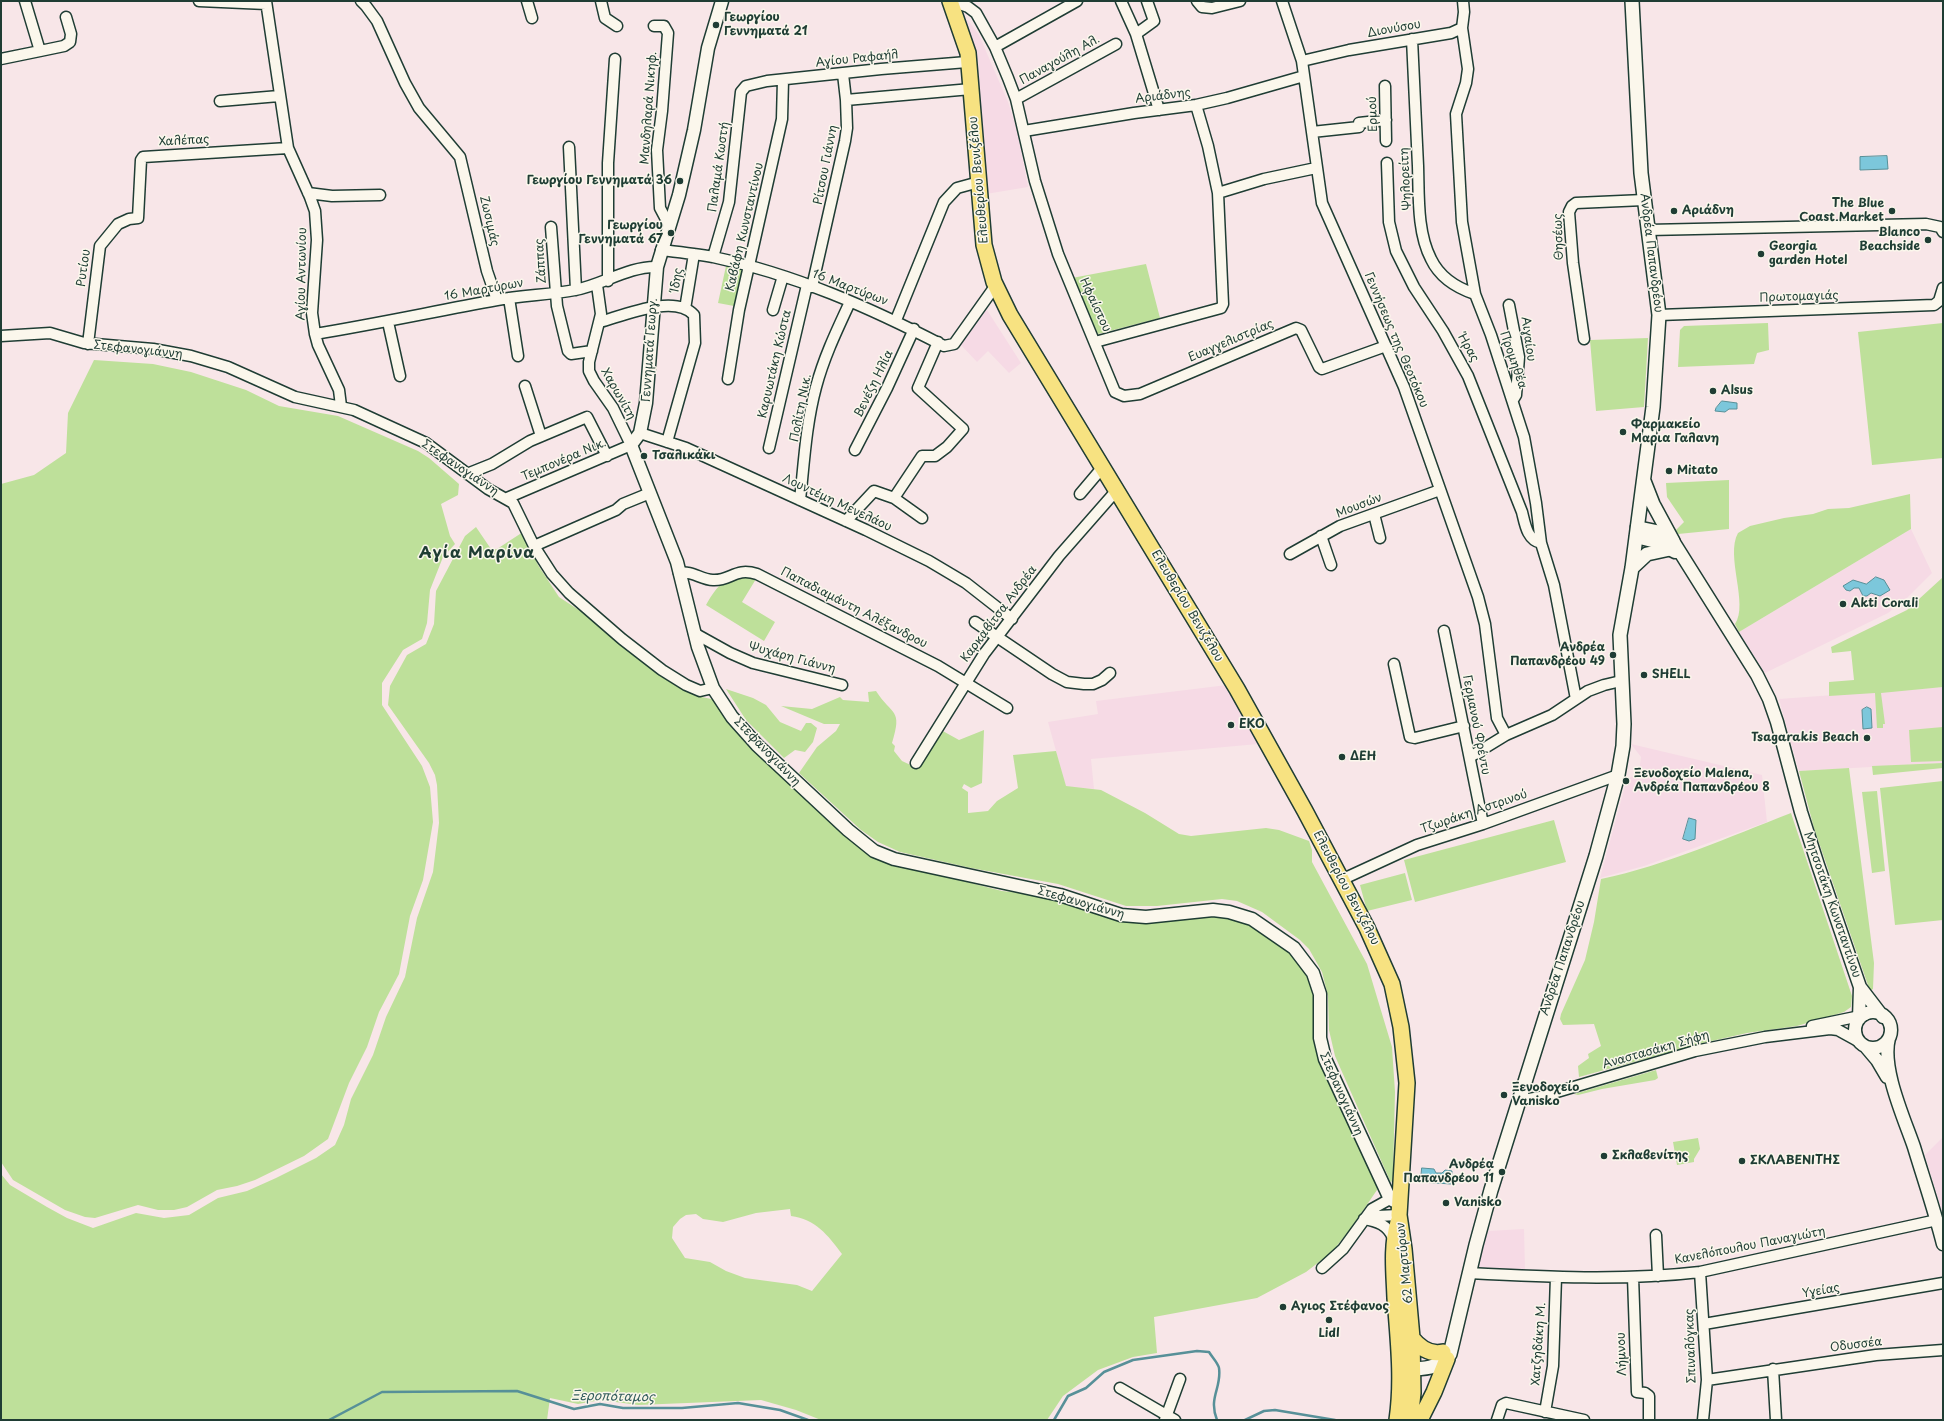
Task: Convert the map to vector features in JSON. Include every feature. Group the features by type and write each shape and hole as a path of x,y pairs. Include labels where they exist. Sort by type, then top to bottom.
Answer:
{"main road":[{"name":"Ανδρέα Παπανδρέου","path":"1448,1351 1470,1273 1488,1197 1518,1099 1565,957 1618,775 1624,733 1620,648 1621,625 1632,568 1644,481 1653,407 1659,315 1644,200 1632,1"},
{"name":"Ελευθερίου Βενιζέλου","path":"951,3 968,53 967,62 971,89 984,245 996,285 1010,315 1116,491 1212,645 1290,784 1341,880 1382,958 1392,984 1401,1027 1405,1057 1407,1094 1396,1206"},
{"path":"1632,568 1647,554 1672,545 1644,481"},
{"name":"62 Μαρτύρων","path":"1396,1206 1393,1254 1412,1403 1410,1420"},
{"name":"62 Μαρτύρων","path":"1396,1206 1404,1249 1412,1338 1406,1364 1397,1420"},
{"path":"1412,1338 1427,1351 1433,1353 1448,1351"},
{"path":"1406,1364 1432,1367 1448,1351"},
{"path":"1420,1420 1434,1392 1448,1351"}],"street":[{"path":"25,1 40,51"},
{"path":"199,1 266,3"},
{"name":"Ζωσιμάς","path":"361,1 377,21 405,83 419,108 454,149 463,163 487,271 497,300"},
{"path":"527,1 532,18"},
{"path":"601,1 605,18 617,26"},
{"name":"Γεννηματά Γεωργ.","path":"631,446 640,433 647,395 657,267 686,168 708,48 722,1"},
{"path":"994,47 1077,1"},
{"path":"1121,1 1136,34 1159,110"},
{"path":"1136,34 1154,21 1147,1"},
{"path":"1197,1 1202,7 1212,8 1240,1"},
{"name":"Γεννήσεως της Θεοτόκου","path":"1282,1 1302,61 1322,203 1404,387 1482,611 1496,713 1498,721 1506,735"},
{"path":"1462,28 1464,12 1463,1"},
{"name":"Αγίου Αντωνίου","path":"266,3 288,148 315,212 317,234 312,307 315,334 318,345 339,390 341,406"},
{"name":"Ηφαίστου","path":"951,3 964,6 976,13 994,47 1016,99 1035,181 1058,254 1095,342 1221,308 1218,193 1208,146 1196,105"},
{"path":"1,59 64,46 70,42 71,34 66,17"},
{"name":"Μανδηλαρά Νικηφ.","path":"654,26 664,26 668,34 658,150 660,208 669,225"},
{"name":"Διονύσου","path":"1302,61 1342,52 1451,33 1462,28"},
{"name":"Προμηθέα","path":"1462,28 1468,69 1466,83 1456,114 1462,222 1475,294 1513,400 1528,455 1541,543 1554,585 1576,699"},
{"name":"Ψηλορείτη","path":"1412,39 1419,200 1426,244 1431,259 1440,273 1460,289 1475,294"},
{"name":"Παναγούλη Αλ.","path":"1016,99 1116,44"},
{"path":"608,281 608,163 615,59"},
{"name":"Αγίου Ραφαήλ","path":"750,83 881,69 967,62"},
{"name":"Ρίτσου Γιάννη","path":"810,286 845,141 847,128 843,74"},
{"name":"Αριάδνης","path":"1024,131 1196,105 1227,98 1304,76"},
{"name":"Καβάφη Κωνσταντίνου","path":"728,379 739,310 750,267 783,114 783,80"},
{"name":"Παλαμά Κωστή","path":"713,257 729,202 741,92 750,83"},
{"name":"Ερμού","path":"1385,86 1386,141"},
{"path":"846,100 971,89"},
{"path":"220,101 279,96"},
{"path":"1312,132 1359,127 1359,123 1386,120"},
{"path":"569,147 576,290"},
{"name":"Χαλέπας","path":"138,218 141,160 143,157 288,148"},
{"name":"Ήρας","path":"1388,163 1389,222 1396,251 1414,287 1437,321 1466,372 1522,512 1527,531 1533,540 1541,543"},
{"path":"1218,193 1264,179 1316,168"},
{"path":"896,320 944,202 957,188 978,182"},
{"path":"308,193 332,196 380,194"},
{"name":"Θησέως","path":"1584,339 1573,263 1569,212 1572,206 1576,203 1644,200"},
{"name":"Ρυτίου","path":"88,344 100,246 118,224 129,219 138,218"},
{"path":"1648,230 1926,224 1942,229"},
{"name":"Ζάππας","path":"551,227 558,314 569,353 592,351"},
{"name":"16 Μαρτύρων","path":"661,250 713,257 783,276 896,320 944,346 954,344 996,285"},
{"name":"Ίδης","path":"667,442 695,343 695,326 688,311 694,254"},
{"name":"16 Μαρτύρων","path":"315,334 388,322 508,298 576,290 597,285 642,268 657,267"},
{"path":"774,310 783,276"},
{"name":"Χαρωνίτη","path":"597,285 601,303 600,322 592,351 589,371 594,381 613,408 631,446"},
{"name":"Καρυωτάκη Κώστα","path":"769,448 810,286"},
{"name":"Πρωτομαγιάς","path":"1659,315 1934,305 1939,301 1943,288"},
{"path":"508,298 518,356"},
{"name":"Πολίτη Νικ.","path":"800,500 810,417 816,386 829,347 850,302"},
{"path":"600,322 664,305 688,311"},
{"name":"Αιγαίου","path":"1509,305 1519,357 1517,391 1513,400"},
{"path":"388,322 400,376"},
{"name":"Ευαγγελιστρίας","path":"1095,342 1112,388 1119,395 1124,396 1140,394 1296,328 1302,330 1319,366 1322,369 1386,346"},
{"name":"Βενέζη Ηλία","path":"855,450 885,393 914,329"},
{"name":"Στεφανογιάννη","path":"1,336 50,334 88,344 152,349 191,356 228,367 295,397 341,406 359,412 426,443 493,493 506,498 515,505 534,546 552,574 569,593 640,653 686,685 697,690 714,688 732,717 768,756 853,835 884,856 912,864 1060,895 1121,915 1140,917 1208,910 1229,912 1252,919 1285,941 1303,957 1316,978 1320,994 1320,1042 1325,1059 1396,1206"},
{"path":"894,498 922,456 935,456 948,447 963,429 918,388 938,342"},
{"path":"525,386 541,436"},
{"path":"467,474 492,464 530,440 587,416 607,456"},
{"name":"Λουντέμη Μενελάου","path":"640,433 686,448 846,521 929,561 966,583 1012,619"},
{"path":"631,446 679,572 704,667 714,688"},
{"name":"Τεμπονέρα Νικ.","path":"506,498 631,446"},
{"path":"1080,494 1102,468"},
{"name":"Μουσών","path":"1290,554 1340,526 1440,490"},
{"path":"846,521 874,491 894,498 922,518"},
{"name":"Καρκαβίτσα Ανδρέα","path":"916,763 966,682 997,638 1059,556 1116,491"},
{"path":"534,546 616,510 623,504 650,493"},
{"path":"1374,514 1380,538"},
{"path":"1636,532 1661,532 1672,545"},
{"path":"1321,536 1331,565"},
{"name":"Μητσοτάκη Κωνσταντίνου","path":"1672,545 1683,557 1757,675 1778,722 1804,822 1860,987"},
{"name":"Παπαδιαμάντη Αλέξανδρου","path":"679,572 687,572 714,580 740,572 757,574 924,659 966,682 1007,708"},
{"path":"974,622 1052,674 1067,682 1093,684 1102,680 1110,673"},
{"name":"Γερμανού Φρέντυ","path":"1444,631 1483,824"},
{"name":"Ψυχάρη Γιάννη","path":"694,633 730,653 753,663 842,685"},
{"path":"1394,664 1410,737 1415,738 1464,726"},
{"path":"1470,757 1506,735 1547,718 1576,699 1600,686 1621,681"},
{"name":"Τζωράκη Αστρινού","path":"1341,880 1417,845 1483,824 1618,775"},
{"path":"1860,987 1884,1016 1890,1026 1887,1054 1892,1085 1937,1220 1943,1244"},
{"path":"1860,987 1861,1017 1855,1029 1862,1044 1877,1060 1892,1085"},
{"path":"1802,1032 1820,1024 1861,1017 1874,1013 1884,1016"},
{"path":"1802,1032 1834,1030 1872,1048 1880,1047 1888,1038"},
{"name":"Αναστασάκη Σήφη","path":"1518,1099 1529,1099 1547,1095 1695,1051 1749,1040 1802,1032"},
{"path":"1364,1219 1377,1216 1396,1206"},
{"path":"1322,1268 1343,1249 1372,1209 1396,1206"},
{"path":"1364,1219 1373,1220 1384,1226 1393,1238"},
{"name":"Κανελόπουλου Παναγιώτη","path":"1470,1273 1556,1277 1633,1277 1700,1272 1937,1220"},
{"path":"1656,1235 1658,1276"},
{"name":"Σπιναλόγκας","path":"1700,1272 1707,1380 1703,1420"},
{"name":"Χατζηδάκη Μ.","path":"1545,1412 1552,1366 1556,1277"},
{"name":"Λήμνου","path":"1633,1277 1636,1392 1645,1393 1649,1396 1649,1420"},
{"name":"Υγείας","path":"1704,1324 1943,1283"},
{"name":"Οδυσσέα","path":"1707,1380 1773,1369 1876,1355 1943,1350"},
{"path":"1773,1369 1776,1420"},
{"path":"1166,1417 1180,1379"},
{"path":"1120,1388 1166,1417 1175,1420"},
{"path":"1497,1420 1504,1403 1584,1420"}],"shaded area":[{"path":"964,20 968,20 979,35 1008,102 1017,130 1028,187 986,194 979,87 975,60"},
{"path":"987,310 1021,363 1009,373 988,351 977,362 960,344 981,314"},
{"name":"Akti Corali","path":"1911,529 1932,573 1906,599 1888,613 1765,673 1739,632"},
{"path":"1227,685 1258,744 1091,759 1094,789 1066,787 1048,722 1098,714 1096,701"},
{"name":"Tsagarakis Beach","path":"1943,687 1943,763 1799,771 1779,699"},
{"path":"1631,744 1762,775 1767,822 1644,866 1600,878 1627,779 1639,773 1641,757"},
{"path":"1943,1137 1943,1215 1925,1155"},
{"path":"1524,1229 1525,1270 1477,1268 1488,1231"}],"green space":[{"path":"1146,264 1160,318 1098,334 1072,278"},
{"path":"726,266 743,270 734,306 718,303"},
{"path":"1768,323 1769,350 1757,353 1754,364 1678,367 1680,330 1684,326"},
{"path":"1943,323 1943,458 1872,465 1858,332"},
{"path":"1648,338 1644,407 1596,411 1590,340"},
{"path":"94,360 153,364 191,372 246,390 279,406 338,416 418,451 429,458 459,484 458,495 441,504 450,536 455,544 443,557 430,590 427,623 422,639 403,650 382,683 382,705 422,766 430,787 433,822 423,880 410,916 399,974 379,1012 367,1047 349,1083 328,1139 304,1156 255,1180 237,1186 217,1190 187,1207 174,1210 158,1210 138,1205 95,1218 85,1217 65,1210 13,1180 1,1162 1,484 34,475 66,453 68,413"},
{"path":"1729,480 1729,529 1678,534 1676,530 1684,522 1667,497 1666,483"},
{"path":"1910,494 1911,529 1739,632 1735,624 1739,615 1740,605 1734,554 1738,533 1750,526 1784,518 1813,514 1828,509 1849,508"},
{"path":"476,527 491,549 497,549 523,532 538,565 559,597 591,618 615,641 676,685 697,696 716,700 729,724 749,747 834,825 873,857 890,865 924,871 1002,891 1048,896 1095,910 1212,915 1242,920 1277,941 1306,967 1315,997 1317,1053 1326,1077 1377,1185 1377,1190 1351,1228 1332,1252 1306,1272 1257,1298 1154,1317 1157,1353 1133,1357 1098,1370 1063,1396 1047,1420 821,1420 796,1410 761,1400 638,1405 601,1400 578,1404 550,1398 547,1420 1,1420 1,1174 10,1185 47,1207 67,1218 93,1228 136,1213 164,1218 189,1215 218,1198 247,1191 276,1178 316,1158 335,1145 344,1125 351,1099 373,1055 386,1017 405,977 417,918 433,872 439,823 435,775 429,763 388,705 390,686 407,655 426,644 434,624 436,591 465,536","holes":["790,1209 791,1216 814,1224 832,1240 842,1254 812,1291 797,1285 745,1278 726,1271 710,1262 685,1258 672,1238 673,1227 686,1215 696,1214 703,1219 723,1222 756,1213"]},
{"path":"748,575 756,579 742,602 775,622 764,641 706,605 715,591 722,584 732,579"},
{"path":"1942,578 1943,687 1881,693 1885,724 1883,724 1883,728 1877,728 1875,693 1829,696 1829,682 1854,680 1851,651 1832,653 1831,647 1907,610"},
{"path":"726,689 753,698 766,705 780,722 801,731 806,723 811,723 817,728 813,742 805,752 795,750 784,758 746,720"},
{"path":"876,691 894,713 896,718 895,732 892,743 895,746 894,751 902,761 917,768 941,730 959,740 984,730 982,783 971,788 964,784 962,788 968,792 968,813 988,811 997,801 1018,788 1013,755 1056,751 1066,786 1101,790 1145,813 1179,834 1191,836 1266,828 1279,830 1309,841 1312,850 1312,862 1367,964 1392,1047 1395,1092 1393,1178 1391,1183 1335,1056 1329,1030 1328,996 1322,972 1309,949 1300,940 1262,912 1237,901 1222,899 1157,906 1126,906 1058,884 971,868 900,852 878,842 861,830 799,773 817,747 836,731 840,724 824,724 781,706 812,709 840,697 843,700 869,702 868,692"},
{"path":"1943,727 1943,761 1911,762 1909,730"},
{"path":"1943,763 1943,768 1873,775 1872,766"},
{"path":"1849,768 1874,963 1873,989 1870,991 1814,828 1799,771"},
{"path":"1943,781 1943,920 1895,925 1880,788"},
{"path":"1877,791 1885,871 1872,873 1862,792"},
{"path":"1791,813 1852,996 1851,1007 1844,1012 1797,1026 1747,1033 1703,1043 1579,1077 1578,1066 1589,1058 1588,1054 1601,1046 1594,1024 1563,1025 1560,1019 1585,960 1594,922 1601,879 1674,858"},
{"path":"1554,820 1566,862 1415,902 1404,860"},
{"path":"1405,873 1412,900 1367,911 1360,885"},
{"path":"1656,1070 1658,1078 1655,1080 1602,1089 1578,1095 1574,1094"},
{"path":"1698,1138 1700,1149 1694,1159 1694,1162 1677,1165 1673,1142"}],"water":[{"path":"1887,156 1888,169 1860,170 1860,157"},
{"path":"1722,401 1737,403 1737,409 1729,409 1725,412 1715,411"},
{"path":"1876,577 1884,580 1890,590 1880,596 1871,593 1867,596 1863,596 1859,588 1854,588 1850,591 1846,590 1843,586 1853,580 1866,584"},
{"path":"1867,707 1871,709 1872,728 1863,729 1862,710"},
{"path":"1689,818 1696,820 1695,839 1689,841 1683,839"},
{"path":"1422,1168 1434,1169 1436,1173 1442,1173 1445,1170 1452,1171 1451,1184 1421,1182"}],"waterway":[{"name":"Ξεροπόταμος","path":"1054,1420 1068,1396 1086,1388 1104,1372 1133,1360 1197,1351 1209,1352 1219,1368 1219,1381 1214,1399 1217,1420"},
{"name":"Ξεροπόταμος","path":"329,1420 382,1392 517,1391 574,1409 600,1404 623,1408 682,1408 738,1403 780,1410 808,1420"},
{"name":"Ξεροπόταμος","path":"1245,1420 1264,1411 1275,1410 1335,1420"}],"place":[{"name":"Γεωργίου Γεννηματά 21","path":"716,25"},
{"name":"Γεωργίου Γεννηματά 36","path":"680,181"},
{"name":"Αριάδνη","path":"1674,211"},
{"name":"The Blue Coast Market","path":"1892,211"},
{"name":"Γεωργίου Γεννηματά 67","path":"671,233"},
{"name":"Blanco Beachside","path":"1928,240"},
{"name":"Georgia garden Hotel","path":"1761,254"},
{"name":"Alsus","path":"1713,391"},
{"name":"Φαρμακείο Μαρια Γαλανη","path":"1623,432"},
{"name":"Τσαλικάκι","path":"644,456"},
{"name":"Mitato","path":"1669,471"},
{"name":"Akti Corali","path":"1843,604"},
{"name":"Ανδρέα Παπανδρέου 49","path":"1613,655"},
{"name":"SHELL","path":"1644,675"},
{"name":"EKO","path":"1231,725"},
{"name":"Tsagarakis Beach","path":"1867,738"},
{"name":"ΔΕΗ","path":"1342,757"},
{"name":"Ξενοδοχείο Malena, Ανδρέα Παπανδρέου 8","path":"1626,781"},
{"name":"Ξενοδοχείο Vanisko","path":"1504,1095"},
{"name":"Σκλαβενίτης","path":"1604,1156"},
{"name":"ΣΚΛΑΒΕΝΙΤΗΣ","path":"1742,1161"},
{"name":"Ανδρέα Παπανδρέου 11","path":"1502,1172"},
{"name":"Vanisko","path":"1446,1203"},
{"name":"Αγιος Στέφανος","path":"1283,1307"},
{"name":"Lidl","path":"1329,1320"}],"district":[{"name":"Αγία Μαρίνα","path":"477,554"}]}
